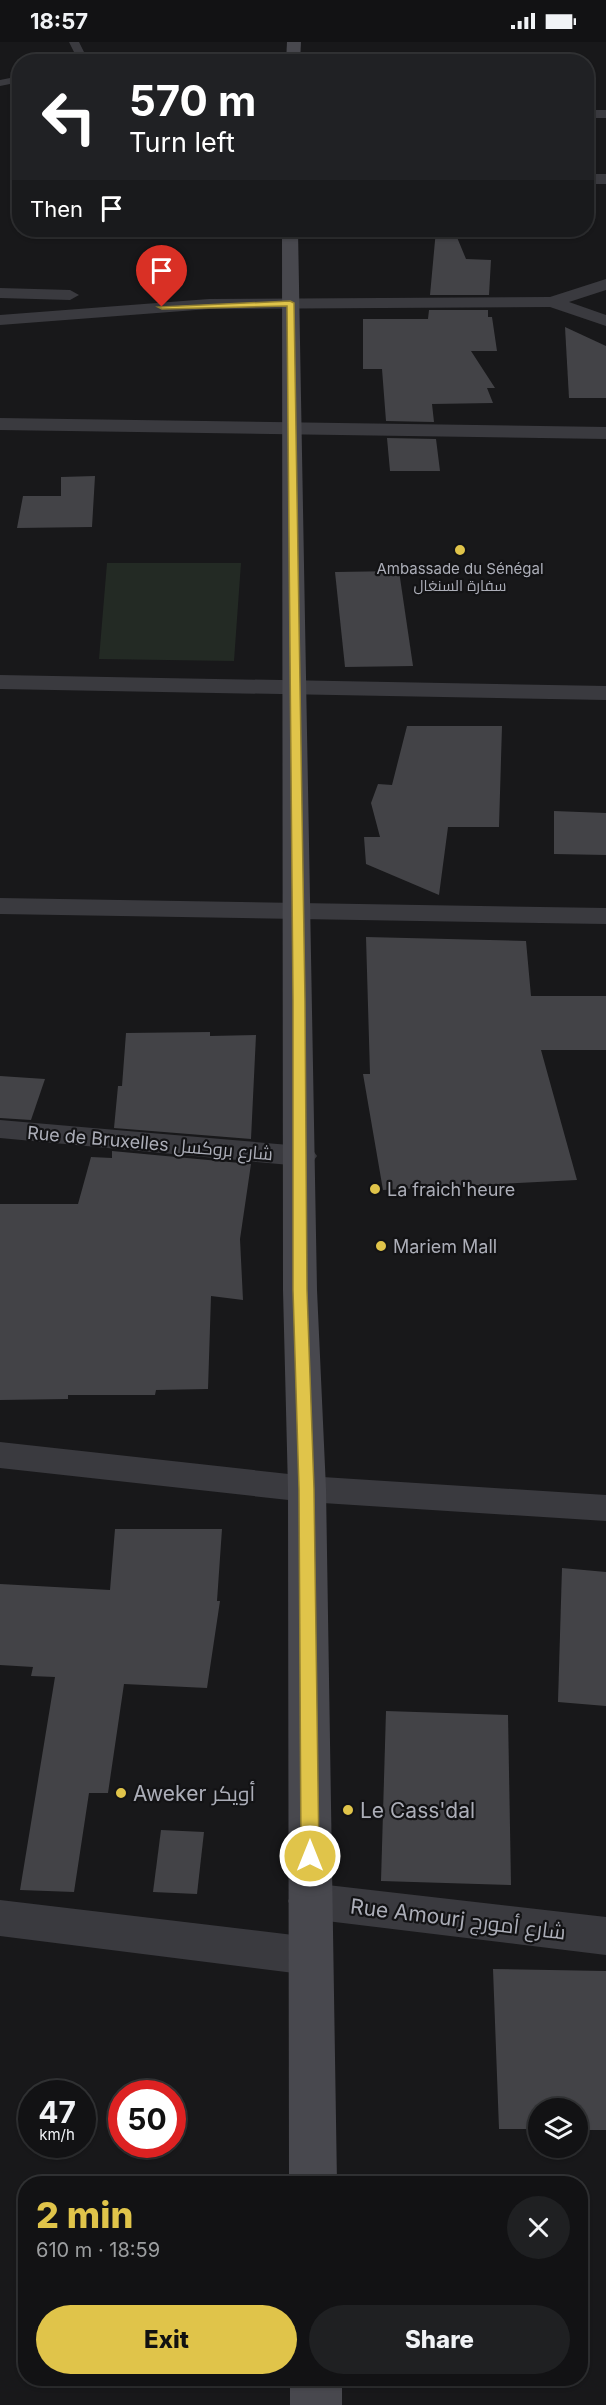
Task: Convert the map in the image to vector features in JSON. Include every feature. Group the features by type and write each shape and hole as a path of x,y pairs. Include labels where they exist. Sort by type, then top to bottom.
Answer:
{"main road":[{"path":"290,237 301,1156 300,1290 307,1489 313,2176"},
{"path":"316,2386 316,2405"}],"street":[{"path":"0,320 209,304 552,302 606,284"},
{"path":"0,293 109,296 209,304"},
{"path":"552,302 606,321"},
{"path":"0,423 606,433"},
{"path":"4,672 32,682 606,693"},
{"path":"0,906 606,916"},
{"name":"Rue de Bruxelles شارع بروكسل","path":"0,1129 301,1156"},
{"path":"0,1455 307,1489 606,1508"},
{"name":"Rue Amourj شارع أمورج","path":"310,1901 606,1936"},
{"path":"0,1918 310,1956"}],"shaded area":[{"path":"107,563 241,563 234,661 99,659"}],"building":[{"path":"435,237 457,237 466,259 491,260 489,295 430,295"},
{"path":"429,310 488,310 488,317 492,317 497,351 471,351 495,388 487,388 493,403 432,404 434,422 386,421 382,369 363,369 363,319 428,319"},
{"path":"565,327 606,346 606,398 569,398"},
{"path":"387,438 436,439 440,471 390,471"},
{"path":"95,476 92,527 17,528 23,496 61,496 61,477"},
{"path":"399,571 413,666 345,667 335,572"},
{"path":"407,726 502,726 499,827 448,827 439,895 366,864 364,837 380,837 371,803 378,784 392,785"},
{"path":"554,811 606,813 606,855 554,854"},
{"path":"366,937 526,941 531,996 606,996 606,1050 541,1050 577,1180 383,1190 363,1074 370,1074"},
{"path":"210,1032 210,1036 256,1035 251,1139 114,1128 118,1086 122,1086 126,1033"},
{"path":"0,1076 45,1079 31,1120 0,1118"},
{"path":"112,1151 251,1164 240,1239 243,1300 211,1296 208,1389 156,1390 155,1395 68,1395 68,1399 0,1400 0,1204 78,1204 91,1157 112,1158"},
{"path":"115,1529 222,1529 217,1601 220,1601 207,1688 124,1684 108,1793 89,1793 74,1892 20,1890 55,1677 31,1676 33,1667 0,1665 0,1584 110,1590"},
{"path":"562,1568 606,1572 606,1706 558,1702"},
{"path":"386,1711 508,1715 511,1885 381,1881"},
{"path":"161,1830 204,1832 197,1894 153,1892"},
{"path":"493,1969 606,1971 606,2130 588,2130 588,2098 528,2098 528,2129 499,2129"}],"place":[{"name":"Ambassade du Sénégal سفارة السنغال","path":"460,550"},
{"name":"La fraich'heure","path":"375,1189"},
{"name":"Mariem Mall","path":"381,1246"},
{"name":"Aweker أويكر","path":"121,1793"},
{"name":"Le Cass'dal","path":"348,1810"}],"route":[{"path":"162,307 290,303 301,1156 300,1290 307,1489 310,1856"}]}
